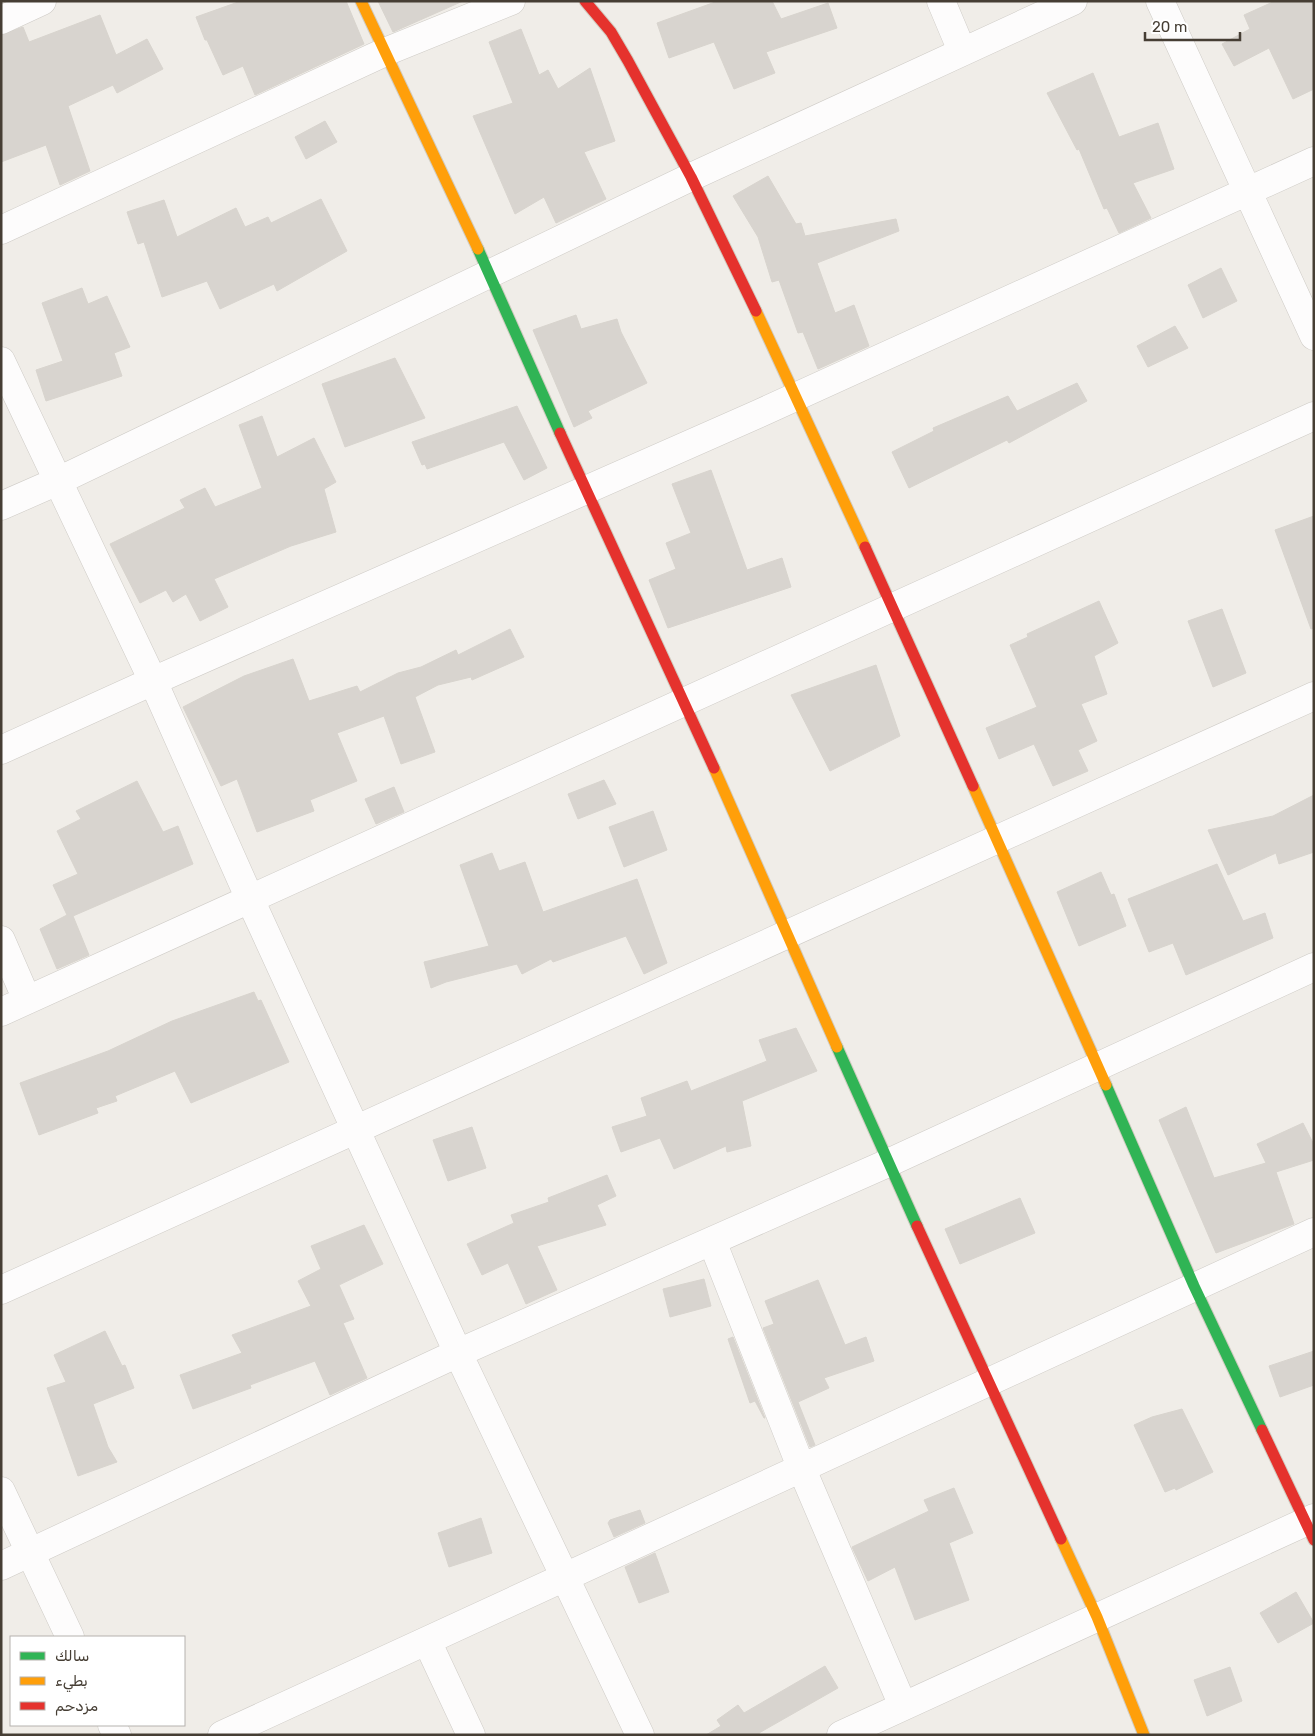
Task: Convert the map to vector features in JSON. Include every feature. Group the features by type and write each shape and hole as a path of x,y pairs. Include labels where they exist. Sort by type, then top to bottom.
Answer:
{"street":[{"path":"1,20 42,1"},
{"path":"361,1 490,274 584,489 684,702 888,1163 1097,1617 1144,1735"},
{"path":"1,230 385,52 511,1"},
{"path":"586,1 620,46 691,177 797,396 894,606 1099,1065 1194,1286 1311,1527 1097,1617 841,1735"},
{"path":"941,1 962,51"},
{"path":"1,506 58,481 691,177 1073,1"},
{"path":"1160,1 1314,336"},
{"path":"1,750 153,680 797,396 1314,161"},
{"path":"1,361 153,680 249,897 458,1353 640,1735"},
{"path":"1,1012 249,897 1314,416"},
{"path":"1,1290 1314,696"},
{"path":"1,940 27,1000"},
{"path":"1,1566 458,1353 888,1163 1314,967"},
{"path":"222,1735 1314,1232"},
{"path":"712,1241 801,1467 903,1706"},
{"path":"1,1491 70,1636"},
{"path":"427,1641 471,1735"}],"building":[{"path":"241,1 346,1 364,44 255,95 243,66 223,75 207,40 205,40 196,17"},
{"path":"378,1 463,1 393,32"},
{"path":"718,1 772,1 781,19 828,3 837,28 766,52 775,73 734,89 714,42 669,58 657,23"},
{"path":"1275,1 1314,1 1314,89 1293,99 1269,48 1234,66 1222,44 1250,29 1244,15"},
{"path":"100,15 116,55 147,39 163,69 117,93 113,85 68,106 90,171 60,185 46,145 1,162 1,35 23,27 29,42"},
{"path":"521,29 539,75 548,70 558,89 590,68 615,141 584,152 606,199 556,223 544,197 515,214 473,116 513,103 489,42"},
{"path":"1093,73 1119,137 1158,123 1174,169 1133,183 1151,218 1119,233 1107,208 1104,209 1079,149 1077,150 1047,93"},
{"path":"325,121 337,142 306,159 295,137"},
{"path":"768,176 796,224 801,223 805,236 896,219 899,231 817,263 835,313 854,305 869,346 818,369 803,332 798,333 779,280 772,282 758,237 733,196"},
{"path":"321,199 347,251 277,291 274,284 220,309 207,281 162,297 144,242 138,244 127,212 164,200 177,237 236,208 245,227 268,217 271,223"},
{"path":"1221,268 1237,301 1203,318 1188,285"},
{"path":"82,288 88,304 107,296 130,347 114,353 122,376 46,401 36,370 63,361 42,303"},
{"path":"576,315 581,329 617,319 621,332 647,383 588,411 592,418 574,427 533,330"},
{"path":"1175,326 1188,348 1148,367 1137,346"},
{"path":"395,358 425,418 345,447 322,384"},
{"path":"1077,383 1087,401 1009,443 1007,440 909,488 892,452 934,431 933,428 1008,396 1017,411"},
{"path":"517,406 547,468 524,480 504,442 427,469 425,464 422,465 412,442"},
{"path":"262,416 277,457 314,438 336,482 324,489 336,532 291,546 214,579 228,607 200,621 186,594 173,602 166,590 140,603 110,544 185,508 180,500 205,488 215,507 262,488 239,425"},
{"path":"711,470 747,570 782,558 791,587 668,628 649,580 676,569 666,543 691,533 672,484"},
{"path":"1314,516 1314,628 1311,629 1275,530"},
{"path":"1099,601 1118,643 1094,656 1107,694 1081,704 1097,741 1078,750 1088,771 1053,786 1034,744 999,759 986,728 1037,707 1010,645 1028,637 1027,634"},
{"path":"1222,609 1246,673 1213,687 1188,621"},
{"path":"510,629 524,657 472,680 471,677 438,685 415,697 435,752 401,764 384,716 337,733 357,781 310,800 314,811 257,832 237,779 221,786 183,707 244,676 293,659 309,701 357,686 360,692 398,673 421,667 456,650 458,655"},
{"path":"876,665 900,736 830,771 791,695"},
{"path":"604,780 616,804 578,819 568,794"},
{"path":"137,781 163,832 178,826 193,864 73,916 89,955 57,969 40,929 67,915 53,885 78,874 57,831 81,819 76,811"},
{"path":"394,787 404,812 376,824 365,799"},
{"path":"1314,795 1314,852 1279,864 1276,853 1228,875 1208,830 1273,816"},
{"path":"653,811 667,850 624,867 609,827"},
{"path":"492,853 499,871 525,862 543,912 637,879 667,963 644,974 626,936 553,962 551,959 522,974 517,964 446,982 431,988 424,962 489,946 460,865"},
{"path":"1217,864 1243,921 1265,913 1273,938 1186,975 1173,943 1149,952 1128,899"},
{"path":"1101,872 1111,895 1114,894 1126,926 1079,946 1057,892"},
{"path":"254,992 258,1001 261,1000 289,1062 191,1103 175,1071 115,1096 117,1101 96,1108 98,1113 39,1135 20,1083 108,1051 172,1021"},
{"path":"796,1028 817,1071 742,1101 751,1146 727,1152 726,1146 674,1169 660,1138 621,1152 612,1127 647,1116 641,1098 687,1081 691,1091 767,1061 759,1040"},
{"path":"1186,1107 1214,1178 1266,1163 1257,1144 1303,1123 1314,1145 1314,1160 1276,1172 1294,1224 1216,1253 1159,1120"},
{"path":"472,1127 486,1168 448,1181 433,1140"},
{"path":"607,1175 616,1196 597,1205 606,1225 537,1246 557,1290 526,1304 508,1263 482,1275 467,1244 514,1223 511,1215 549,1202 548,1198"},
{"path":"1020,1198 1035,1233 960,1264 945,1229"},
{"path":"364,1225 383,1264 339,1285 354,1319 343,1323 367,1378 330,1395 315,1361 250,1385 251,1388 193,1409 180,1375 242,1353 232,1335 311,1306 298,1281 321,1269 311,1246"},
{"path":"704,1279 711,1306 670,1317 663,1289"},
{"path":"818,1280 845,1345 866,1337 874,1361 824,1378 829,1388 798,1402 815,1445 810,1447 763,1328 774,1324 765,1301"},
{"path":"105,1331 122,1366 125,1365 134,1388 93,1404 108,1447 117,1462 78,1476 47,1388 66,1382 54,1355"},
{"path":"733,1337 765,1418 755,1401 750,1403 728,1339"},
{"path":"1314,1351 1314,1385 1280,1397 1269,1366"},
{"path":"1182,1409 1213,1472 1176,1490 1175,1488 1165,1492 1134,1425 1152,1417"},
{"path":"954,1488 973,1533 949,1543 969,1600 915,1620 895,1567 868,1581 852,1547 929,1511 924,1500"},
{"path":"640,1510 645,1523 614,1537 608,1523 610,1520"},
{"path":"481,1518 492,1553 449,1567 438,1533"},
{"path":"655,1553 669,1592 639,1603 625,1567"},
{"path":"1296,1592 1314,1623 1278,1643 1260,1613"},
{"path":"825,1666 838,1688 759,1733 760,1735 706,1735 721,1726 717,1720 738,1705 744,1713"},
{"path":"1230,1667 1242,1701 1207,1716 1194,1680"}],"traffic: fast":[{"path":"478,249 560,433"},
{"path":"837,1047 917,1226"},
{"path":"1106,1085 1194,1286 1262,1430"}],"traffic: slow":[{"path":"361,1 478,249"},
{"path":"756,311 865,547"},
{"path":"714,768 837,1047"},
{"path":"973,786 1106,1085"},
{"path":"1061,1539 1097,1617 1144,1735"}],"traffic: jam":[{"path":"585,1 611,32 628,61 691,177 756,311"},
{"path":"560,433 714,768"},
{"path":"865,547 973,786"},
{"path":"917,1226 1061,1539"},
{"path":"1262,1430 1314,1540"}]}
